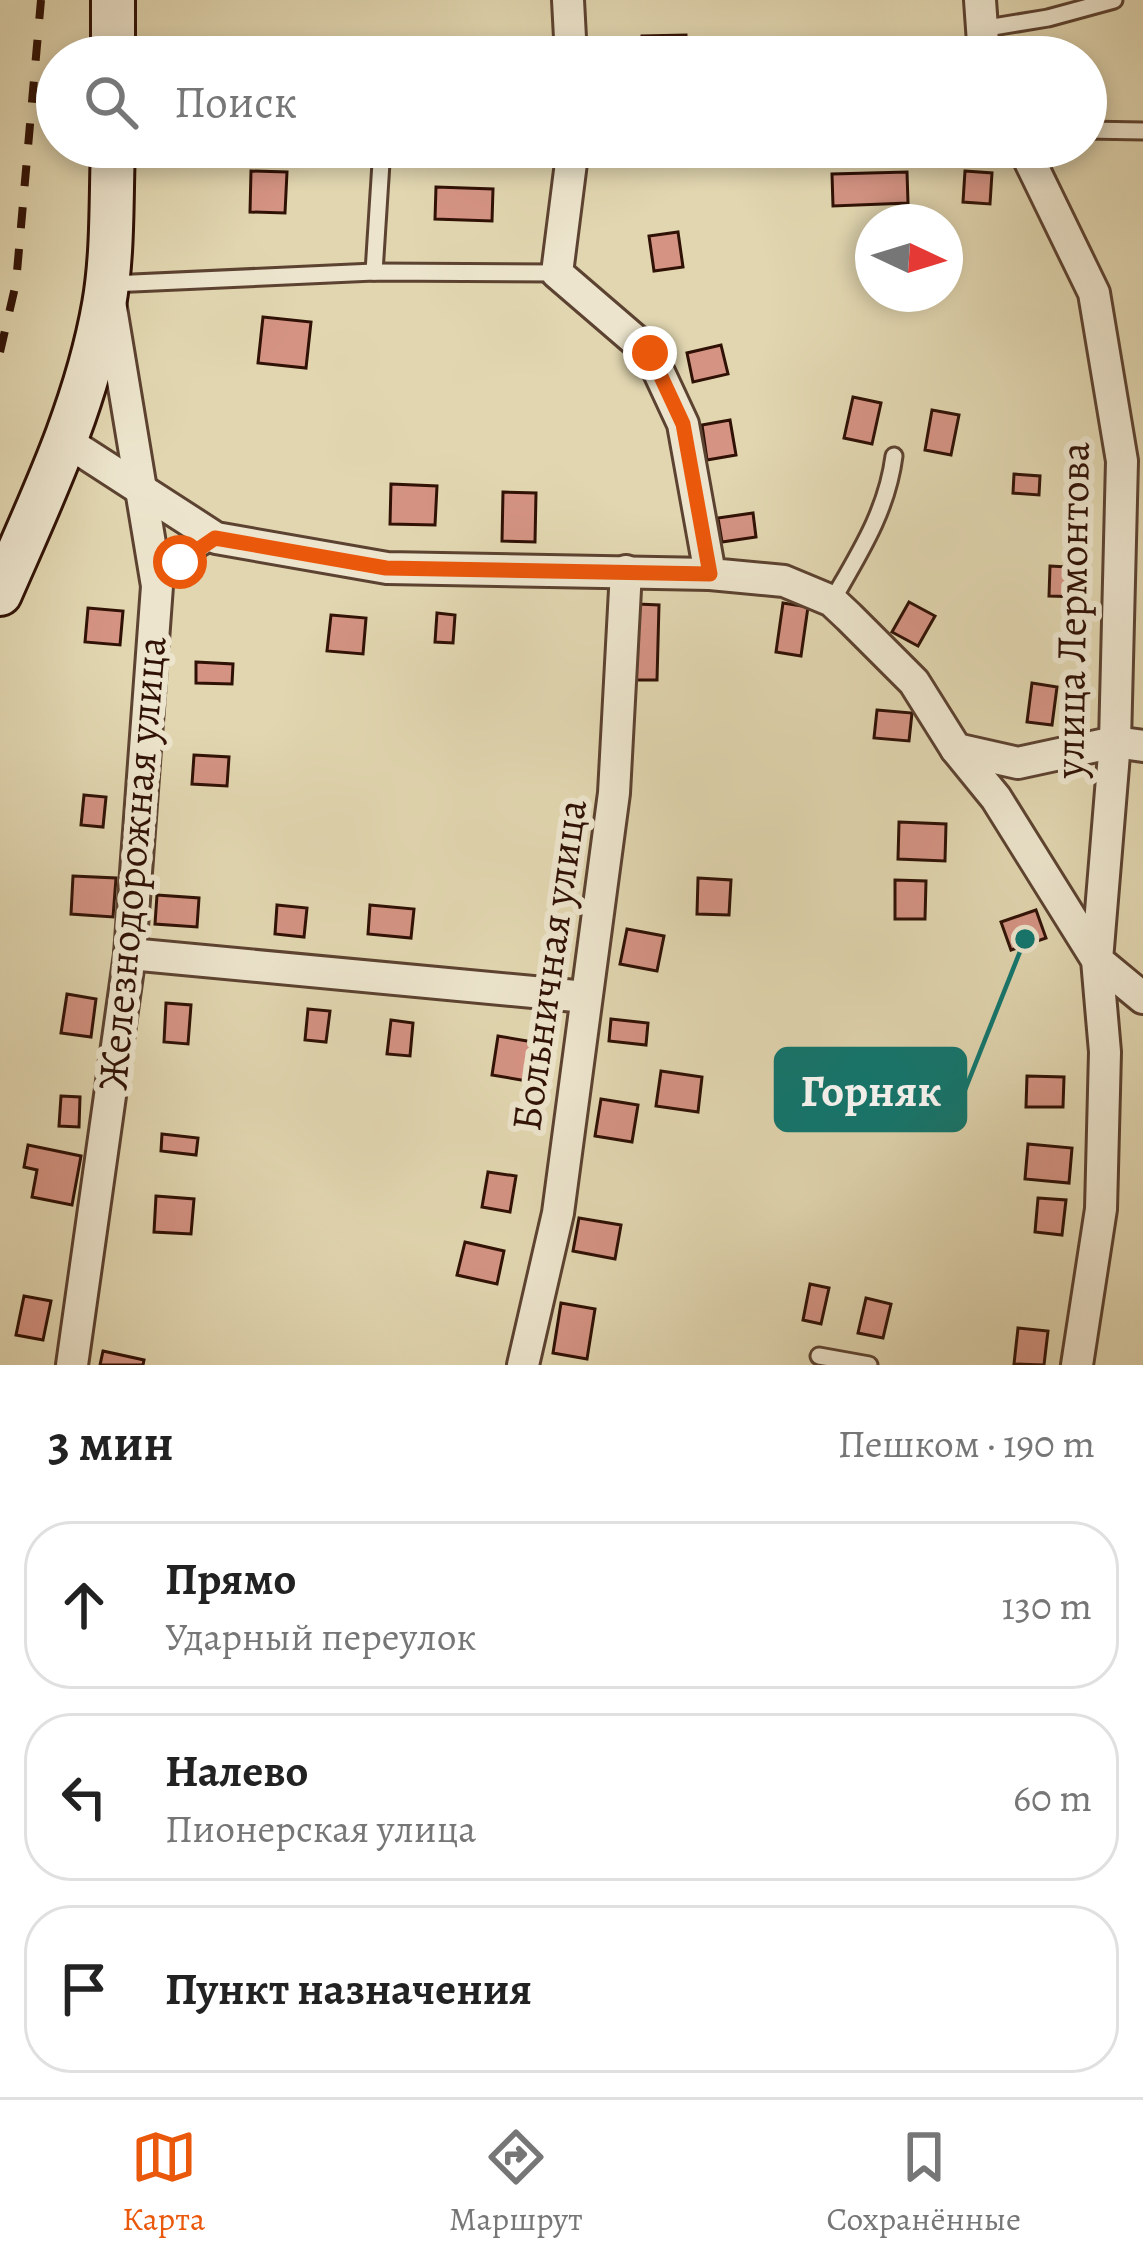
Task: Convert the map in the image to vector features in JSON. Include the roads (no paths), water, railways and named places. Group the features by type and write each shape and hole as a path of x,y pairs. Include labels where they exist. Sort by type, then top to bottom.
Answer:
{"street":[{"path":"113,0 113,36"},
{"path":"568,0 570,36"},
{"name":"Железнодорожная улица","path":"71,1365 130,954 157,586 107,284 111,168"},
{"path":"570,168 557,273 650,353 683,424 710,574"},
{"name":"улица Лермонтова","path":"1033,168 1094,293 1122,461 1129,744 1097,960 1105,1052 1101,1209 1077,1365"},
{"path":"0,594 66,441 94,350 107,284"},
{"path":"66,441 215,538 386,568 626,571 784,580 832,601 914,682 956,749 996,798 1097,960 1143,998"},
{"name":"Больничная улица","path":"523,1365 558,1213 614,793 626,571"},
{"path":"956,749 1018,763 1129,744"},
{"path":"130,954 586,997"}],"lane":[{"path":"981,29 1114,0"},
{"path":"1107,130 1143,131"},
{"path":"374,272 381,168"},
{"path":"107,284 374,272 557,273"},
{"path":"832,601 871,533 889,490 894,456"},
{"path":"157,586 180,562 215,538"},
{"path":"819,1356 869,1365"}],"railway":[{"path":"38,36 41,0"},
{"path":"0,352 16,283 36,57"}],"place":[{"name":"Горняк","path":"1025,939"}]}
